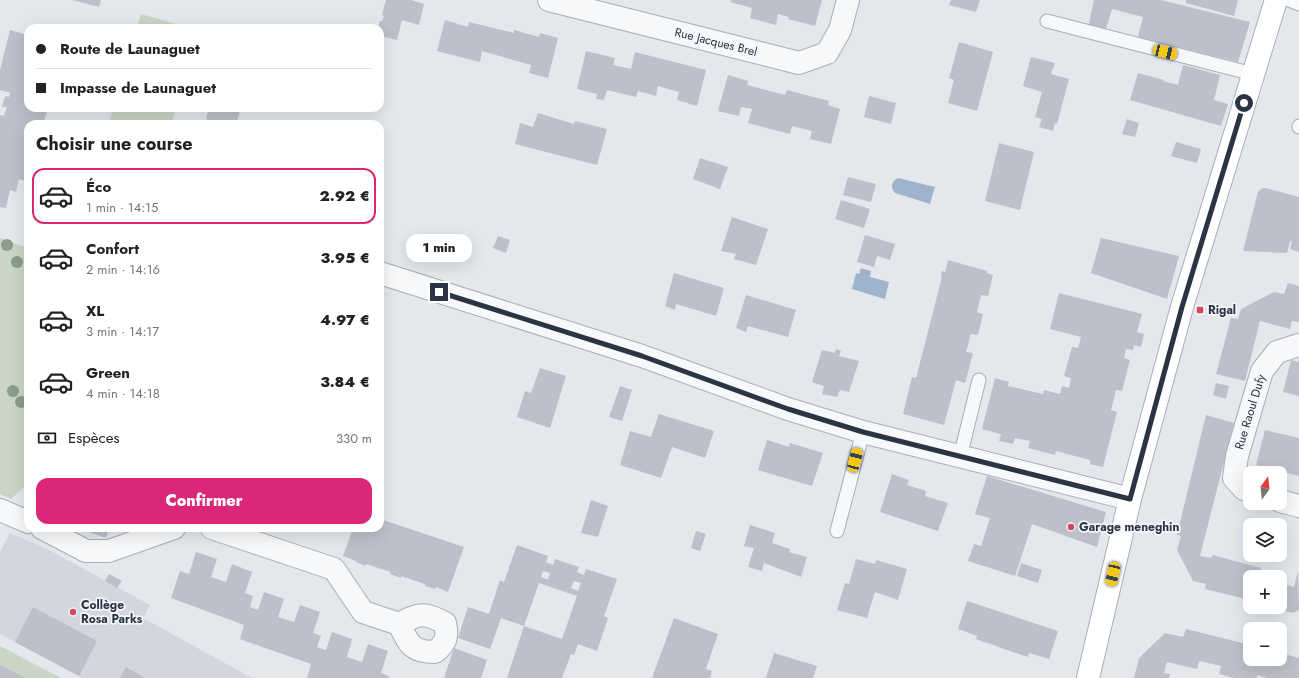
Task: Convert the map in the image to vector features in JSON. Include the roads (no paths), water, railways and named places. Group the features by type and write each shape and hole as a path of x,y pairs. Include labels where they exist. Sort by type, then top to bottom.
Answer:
{"main road":[{"path":"1088,678 1130,499 1182,307 1276,0"}],"street":[{"name":"Rue Jacques Brel","path":"549,0 799,63 827,53 840,30 848,0"},
{"path":"384,274 642,356 788,409 863,432 1130,499"},
{"name":"Rue Raoul Dufy","path":"1243,488 1234,478 1237,456 1262,371 1277,352 1299,345"},
{"path":"1287,503 1299,506"},
{"path":"0,510 24,520"},
{"path":"50,532 86,551 109,551 163,532"},
{"path":"224,532 334,569 363,612 399,624"}],"lane":[{"path":"1290,0 1299,4"},
{"path":"1047,21 1253,74"},
{"path":"960,456 979,380"},
{"path":"837,531 863,432"}],"water":[{"path":"898,178 935,187 930,204 895,193 892,189 892,185"},
{"path":"861,268 871,271 870,277 889,282 885,299 852,289 856,273 859,274"}],"place":[{"name":"Rigal","path":"1200,310"},
{"name":"Garage meneghin","path":"1071,527"},
{"name":"Collège Rosa Parks","path":"73,612"}]}
